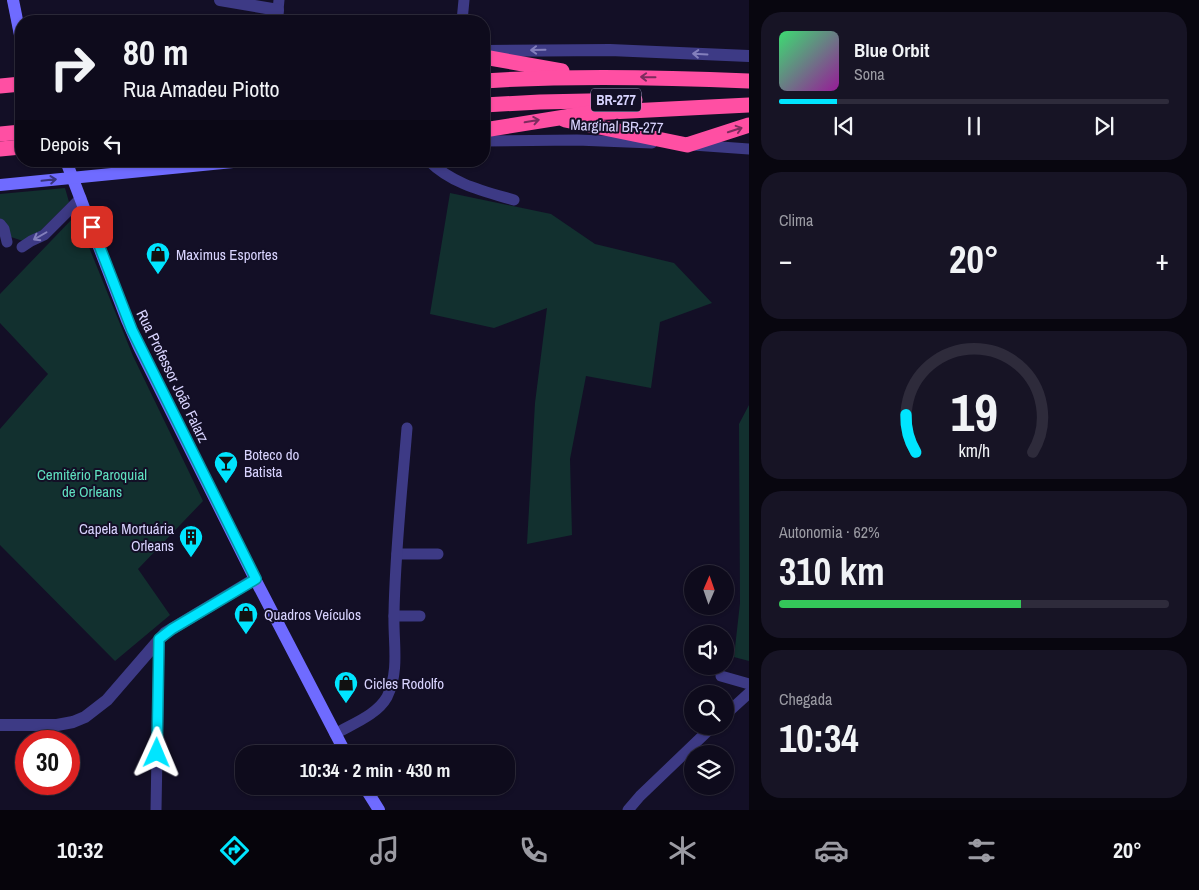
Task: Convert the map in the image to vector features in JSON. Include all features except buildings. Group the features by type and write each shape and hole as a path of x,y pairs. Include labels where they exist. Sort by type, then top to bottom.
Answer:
{"highway":[{"path":"490,58 592,76"},
{"name":"BR-277","path":"490,81 592,76 749,81"},
{"path":"0,86 15,85"},
{"name":"BR-277","path":"490,105 601,100 749,105"},
{"path":"490,129 554,118 624,110 749,105"},
{"path":"554,118 687,145 749,125"},
{"path":"0,134 15,133"},
{"path":"0,149 15,148"}],"main road":[{"path":"13,0 16,15"},
{"path":"0,185 69,168 94,167"},
{"name":"Rua Professor João Falarz","path":"69,168 132,330 341,745"},
{"path":"370,795 379,810"}],"street":[{"path":"220,0 278,10"},
{"path":"463,15 464,0"},
{"path":"490,52 610,50 749,56"},
{"name":"Marginal BR-277","path":"490,141 577,140 749,149"},
{"path":"436,167 448,177 463,184 514,200"},
{"path":"22,247 44,235 81,198"},
{"path":"0,224 6,235 7,242"},
{"path":"335,734 378,709 392,686 396,644 394,616 397,554 407,428"},
{"path":"397,554 438,554"},
{"path":"0,724 58,725 85,717 107,700 159,639 172,629 256,579"},
{"path":"394,616 420,616"},
{"path":"156,810 159,639"},
{"path":"722,676 749,684"},
{"path":"734,706 749,692"},
{"path":"628,810 704,735"}],"green space":[{"path":"65,188 69,202 38,233 23,241 11,237 0,218 0,194"},
{"path":"450,193 551,214 595,244 674,263 712,303 660,322 651,388 586,376 570,459 572,535 527,544 535,403 547,308 494,328 430,314"},
{"name":"Cemitério Paroquial de Orleans","path":"76,215 133,356 203,501 138,569 170,615 115,661 0,545 0,429 48,374 0,323 0,294"},
{"path":"749,405 749,661 734,657 740,603 739,424"}],"place":[{"name":"Maximus Esportes","path":"158,275"},
{"name":"Boteco do Batista","path":"226,484"},
{"name":"Capela Mortuária Orleans","path":"191,558"},
{"name":"Quadros Veículos","path":"246,635"},
{"name":"Cicles Rodolfo","path":"346,704"}],"route":[{"path":"92,227 127,320 256,579 165,633 159,639 157,753"}]}
